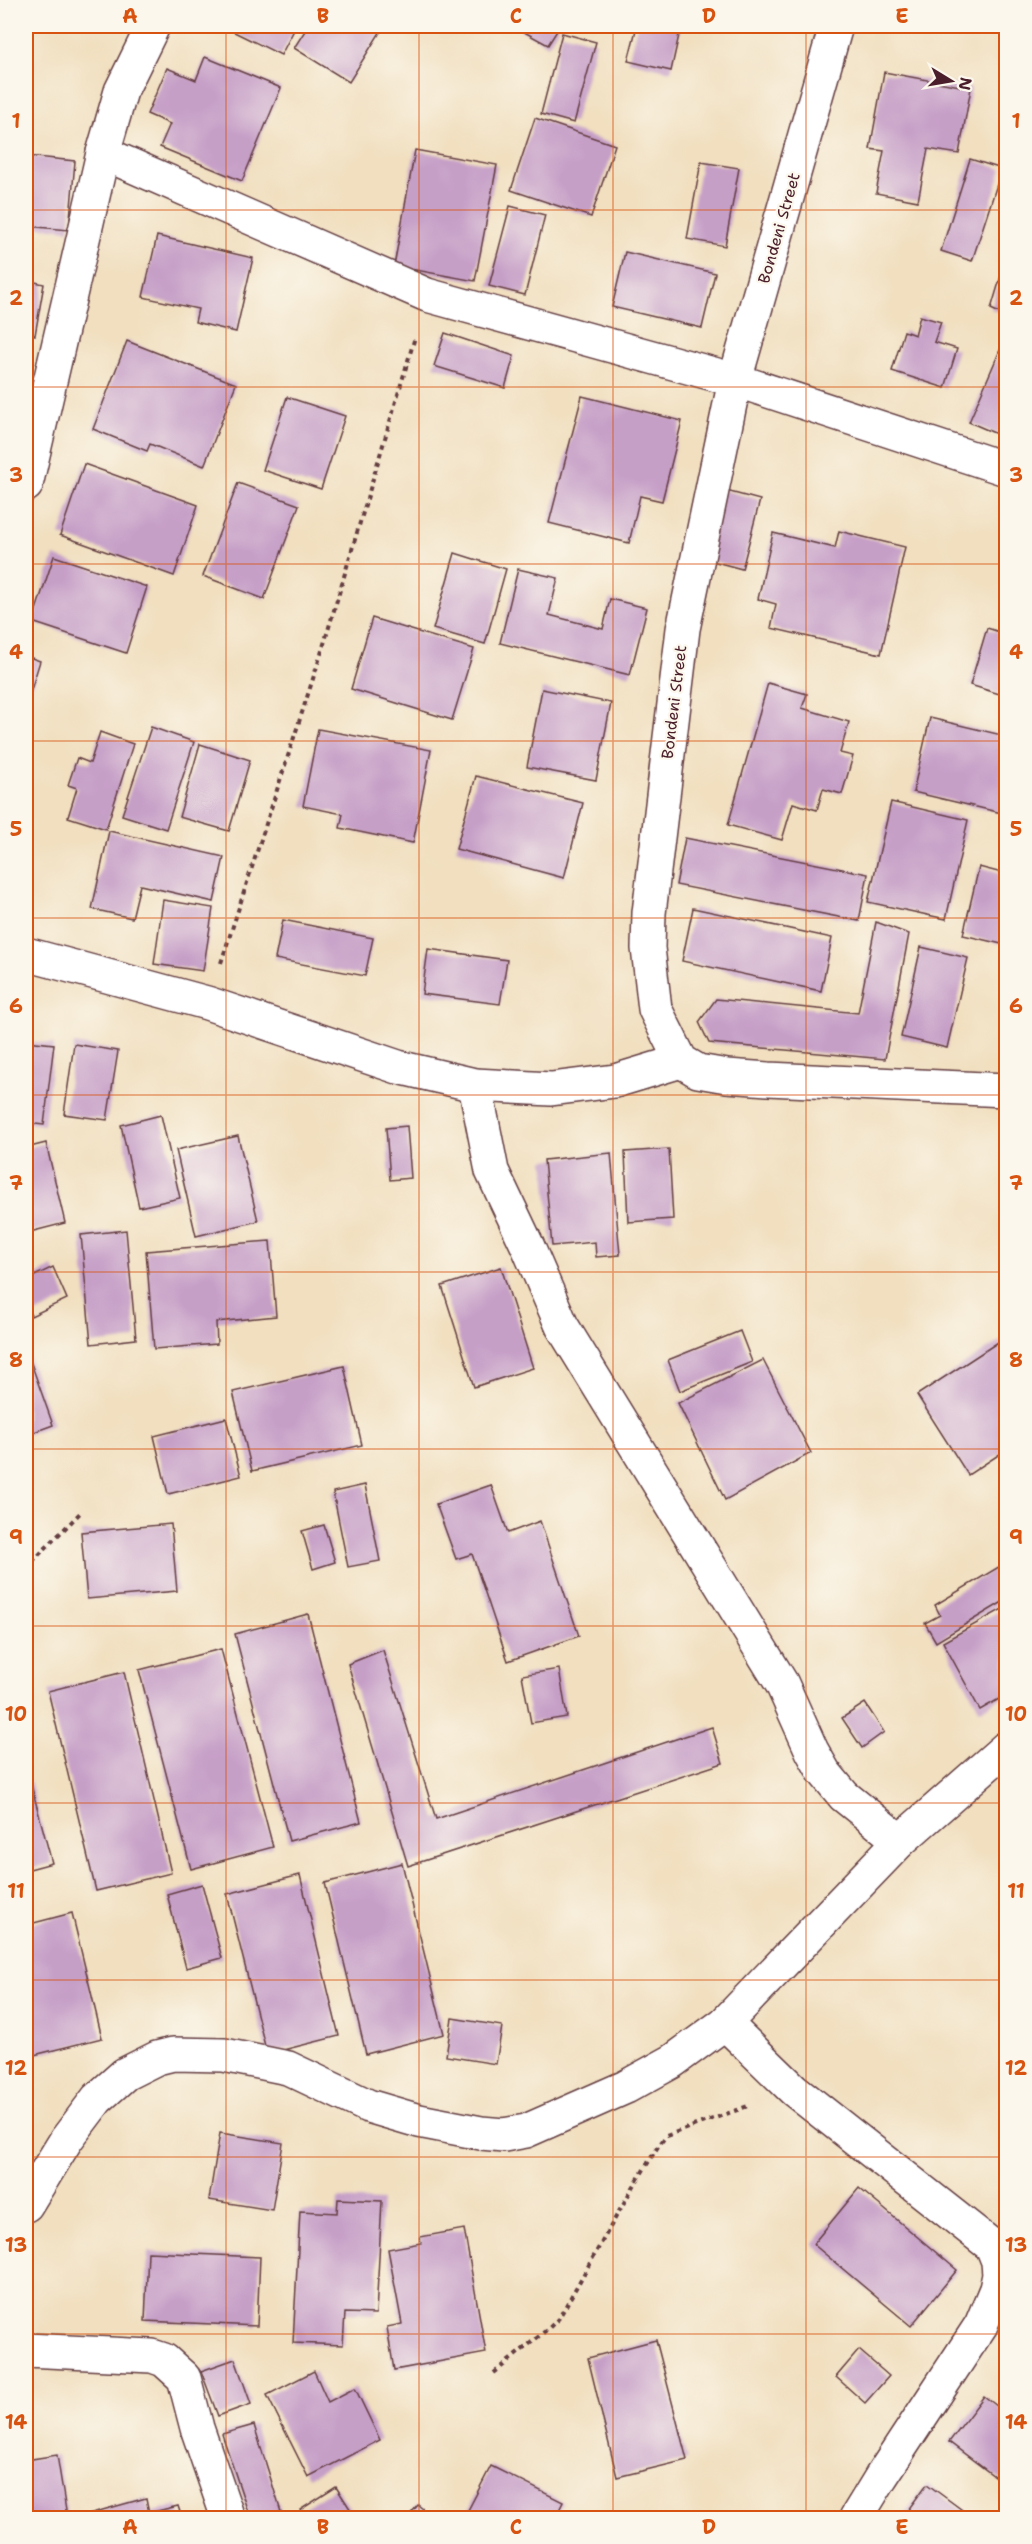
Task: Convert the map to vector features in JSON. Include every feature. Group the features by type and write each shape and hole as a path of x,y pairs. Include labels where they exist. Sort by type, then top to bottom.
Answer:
{"street":[{"path":"26,485 103,153 122,91 153,26"},
{"name":"Bondeni Street","path":"681,1061 655,1009 648,948 649,913 683,628 735,380 836,26"},
{"path":"103,153 428,295 735,380 1006,469"},
{"path":"26,954 207,1003 398,1067 475,1085 551,1089 615,1081 681,1061 698,1071 727,1076 1006,1090"},
{"path":"475,1085 492,1171 562,1326 782,1684 824,1772 844,1796 900,1840"},
{"path":"26,2205 66,2140 97,2099 125,2074 157,2058 173,2054 224,2055 288,2068 368,2106 419,2121 481,2133 504,2134 526,2131 626,2087 673,2061 725,2023 900,1840 1006,1748"},
{"path":"725,2023 794,2090 992,2246 998,2261 996,2289 981,2325 856,2518"},
{"path":"26,2350 152,2356 164,2360 184,2378 197,2428 228,2518"}],"path":[{"path":"207,1003 321,654 428,295"},
{"path":"26,1568 82,1511"},
{"path":"494,2373 558,2318 626,2199 666,2136 794,2090"}],"building":[{"path":"222,26 296,26 281,55"},
{"path":"308,26 384,26 349,82 294,48"},
{"path":"470,26 484,26 481,32"},
{"path":"519,26 560,26 548,45 517,28"},
{"path":"637,26 681,26 671,71 628,61"},
{"path":"562,33 596,42 574,123 541,114"},
{"path":"205,57 281,88 242,181 160,147 170,124 147,114 167,68 196,80"},
{"path":"884,72 971,88 959,154 928,149 918,201 876,193 884,151 870,149"},
{"path":"535,118 615,145 591,217 511,190"},
{"path":"415,150 497,165 475,281 394,266"},
{"path":"26,156 75,161 69,230 26,226"},
{"path":"970,159 1002,169 972,261 941,251"},
{"path":"701,162 739,168 725,246 687,239"},
{"path":"510,206 545,215 525,295 489,286"},
{"path":"157,236 253,258 236,332 195,322 198,309 143,297"},
{"path":"625,252 715,273 702,328 612,307"},
{"path":"1006,259 1006,316 991,309"},
{"path":"26,280 44,284 35,335 26,333"},
{"path":"920,316 941,322 934,342 957,349 945,388 892,371 904,331 915,335"},
{"path":"445,333 514,356 505,388 434,366"},
{"path":"1006,336 1006,438 969,422"},
{"path":"127,341 236,384 204,466 150,444 147,451 93,429"},
{"path":"582,396 682,421 662,501 640,496 629,543 549,523"},
{"path":"287,397 345,416 321,489 263,470"},
{"path":"84,464 198,505 174,576 60,535"},
{"path":"238,483 299,505 264,599 203,576"},
{"path":"719,489 760,500 742,569 701,558"},
{"path":"839,531 905,547 881,654 771,628 776,604 758,599 773,533 835,548"},
{"path":"455,553 506,569 485,644 433,629"},
{"path":"54,556 147,587 126,653 32,622"},
{"path":"518,569 558,578 549,615 603,629 610,599 647,608 630,675 500,643"},
{"path":"372,618 474,649 452,720 351,689"},
{"path":"987,628 1006,634 1006,696 970,685"},
{"path":"26,656 40,661 26,706"},
{"path":"768,683 807,694 802,708 849,722 840,753 853,756 842,794 823,789 817,810 793,803 782,840 728,825"},
{"path":"542,689 611,703 596,780 527,767"},
{"path":"930,718 1006,736 1006,814 913,792"},
{"path":"151,727 194,742 166,829 122,815"},
{"path":"318,729 431,750 413,843 340,828 343,814 303,806"},
{"path":"100,732 133,744 106,829 68,817 77,788 68,785 77,758 90,763"},
{"path":"200,744 250,760 229,831 179,817"},
{"path":"476,776 583,803 564,878 456,849"},
{"path":"891,802 968,820 946,919 868,902"},
{"path":"109,831 224,857 214,902 140,885 132,918 92,909"},
{"path":"685,838 868,874 859,921 676,885"},
{"path":"979,867 1006,874 1006,945 963,935"},
{"path":"163,900 213,908 203,971 154,964"},
{"path":"693,908 832,938 821,991 682,961"},
{"path":"283,920 373,938 365,976 275,959"},
{"path":"876,922 909,934 885,1059 709,1043 699,1022 716,999 858,1013"},
{"path":"921,947 968,958 947,1048 901,1037"},
{"path":"428,949 507,960 500,1004 422,994"},
{"path":"26,1041 54,1044 44,1125 26,1123"},
{"path":"74,1044 118,1051 107,1120 64,1114"},
{"path":"161,1115 180,1198 139,1207 121,1125"},
{"path":"407,1126 411,1178 390,1180 386,1128"},
{"path":"238,1136 258,1221 196,1236 176,1150"},
{"path":"46,1143 65,1223 26,1233 26,1148"},
{"path":"669,1149 673,1219 628,1222 625,1152"},
{"path":"611,1153 620,1255 596,1257 595,1242 552,1246 544,1160"},
{"path":"126,1230 136,1339 91,1344 81,1235"},
{"path":"270,1241 276,1316 216,1322 217,1344 154,1349 146,1251"},
{"path":"53,1267 67,1299 31,1316 26,1304 26,1280"},
{"path":"501,1267 533,1368 474,1387 442,1286"},
{"path":"740,1331 752,1362 680,1391 668,1360"},
{"path":"1006,1337 1006,1450 968,1475 917,1395"},
{"path":"26,1349 53,1425 26,1435"},
{"path":"763,1360 811,1453 725,1500 678,1403"},
{"path":"344,1366 362,1445 252,1471 233,1392"},
{"path":"226,1418 241,1476 168,1494 154,1436"},
{"path":"365,1485 380,1561 348,1567 333,1492"},
{"path":"491,1485 508,1533 540,1521 579,1636 508,1661 472,1554 456,1559 436,1504"},
{"path":"171,1524 177,1591 87,1599 81,1532"},
{"path":"324,1525 335,1562 313,1569 302,1531"},
{"path":"1002,1565 1006,1573 1006,1600 936,1642 925,1623 940,1615 935,1605"},
{"path":"1006,1607 1006,1695 980,1710 943,1642"},
{"path":"308,1614 361,1822 289,1841 235,1634"},
{"path":"221,1649 273,1847 191,1869 139,1670"},
{"path":"383,1650 436,1819 712,1727 723,1763 408,1866 348,1664"},
{"path":"559,1669 567,1717 531,1723 522,1675"},
{"path":"124,1672 171,1873 96,1891 48,1691"},
{"path":"865,1703 884,1732 862,1748 842,1718"},
{"path":"26,1766 52,1863 26,1870"},
{"path":"402,1863 444,2034 366,2054 325,1883"},
{"path":"300,1875 339,2036 267,2054 227,1894"},
{"path":"202,1884 222,1958 186,1968 167,1894"},
{"path":"72,1913 102,2038 26,2057 26,1925"},
{"path":"452,2018 502,2026 496,2064 446,2056"},
{"path":"220,2133 283,2143 272,2210 209,2200"},
{"path":"859,2188 957,2270 911,2326 813,2244"},
{"path":"338,2199 382,2201 376,2314 345,2313 343,2345 293,2343 300,2211 337,2213"},
{"path":"464,2229 486,2353 394,2370 387,2327 402,2324 388,2249 421,2243 420,2237"},
{"path":"148,2252 260,2257 257,2326 145,2321"},
{"path":"656,2340 687,2460 617,2477 588,2358"},
{"path":"859,2350 889,2376 865,2403 836,2377"},
{"path":"235,2359 251,2404 218,2416 201,2371"},
{"path":"314,2371 328,2402 355,2388 380,2440 308,2477 267,2395"},
{"path":"984,2396 1006,2413 1006,2485 949,2442"},
{"path":"254,2425 281,2512 250,2518 222,2434"},
{"path":"57,2455 67,2517 26,2518 26,2460"},
{"path":"491,2466 563,2502 555,2518 464,2518"},
{"path":"927,2484 973,2518 902,2518"},
{"path":"336,2487 356,2518 305,2518 300,2510"},
{"path":"146,2498 149,2513 178,2506 182,2518 89,2518 88,2514"},
{"path":"418,2505 434,2518 407,2518"}]}
